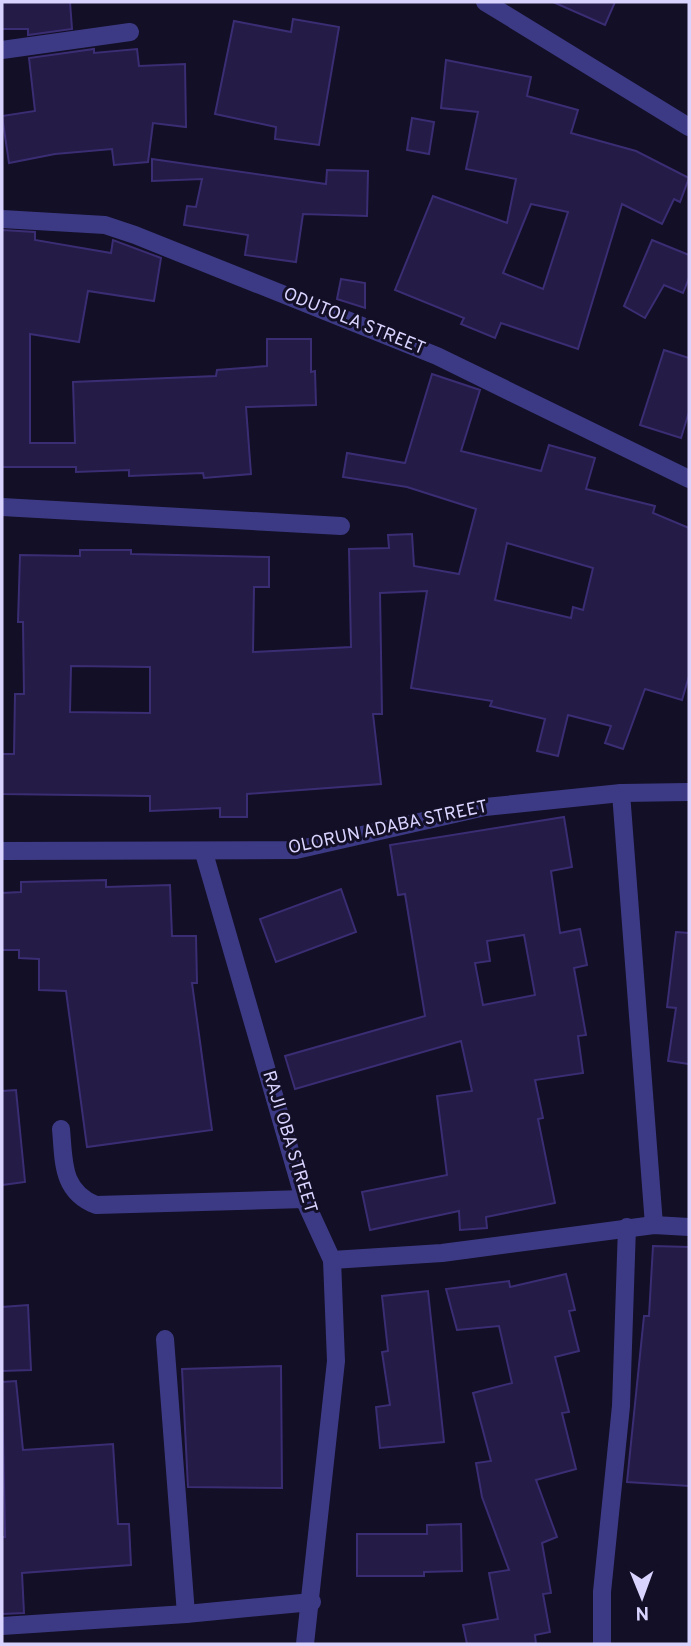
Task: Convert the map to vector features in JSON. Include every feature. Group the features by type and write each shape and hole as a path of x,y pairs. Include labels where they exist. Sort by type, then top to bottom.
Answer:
{"street":[{"path":"485,2 689,127"},
{"path":"2,50 130,32"},
{"name":"ODUTOLA STREET","path":"2,219 105,225 135,234 437,356 689,479"},
{"path":"2,507 341,526"},
{"name":"OLORUN ADABA STREET","path":"2,851 204,853 296,850 485,807 621,793 689,792"},
{"path":"621,793 654,1225"},
{"name":"RAJI OBA STREET","path":"204,853 304,1199 331,1260 336,1360 312,1602 305,1644"},
{"path":"61,1129 65,1174 80,1199 96,1205 304,1199"},
{"path":"602,1644 603,1592 621,1406 627,1227"},
{"path":"331,1260 442,1253 627,1227 689,1227"},
{"path":"165,1339 187,1614"},
{"path":"2,1626 187,1614 312,1602"}],"building":[{"path":"2,2 70,2 72,29 28,35 28,29 2,29"},
{"path":"553,2 615,2 605,25"},
{"path":"293,19 339,27 319,145 275,139 276,127 215,114 234,21 291,32"},
{"path":"94,49 94,53 137,49 139,66 185,64 186,127 153,123 148,162 114,165 112,149 55,154 9,163 2,116 35,111 29,58"},
{"path":"446,60 531,77 527,96 578,110 571,133 636,151 689,178 680,202 674,199 662,224 622,204 578,349 501,323 495,338 461,324 464,318 395,290 433,196 507,223 516,179 466,169 478,112 441,108","holes":["531,204 568,212 543,289 503,273"]},
{"path":"412,118 434,122 429,154 407,150"},
{"path":"152,159 326,184 327,170 368,171 367,216 303,214 296,262 245,255 248,235 184,225 187,206 196,207 202,179 152,181"},
{"path":"2,230 35,232 35,240 111,253 113,240 161,258 154,301 88,291 79,342 30,334 30,443 75,443 73,382 216,376 217,370 267,366 267,339 311,339 311,372 315,371 316,405 246,407 251,474 204,478 203,473 129,476 129,470 76,472 76,467 2,467"},
{"path":"652,240 689,255 689,278 683,293 664,285 645,318 624,306"},
{"path":"341,279 365,283 365,308 337,299"},
{"path":"664,350 689,358 689,412 681,438 640,425"},
{"path":"432,374 480,390 461,451 541,471 549,445 595,458 586,489 655,506 653,513 689,528 689,676 682,700 645,689 623,749 605,743 611,726 568,715 558,756 537,751 545,719 490,706 492,701 411,688 427,591 380,593 382,714 373,714 381,784 247,794 247,817 220,817 220,808 150,811 150,796 2,794 2,754 14,754 15,694 24,694 23,622 18,622 20,555 80,556 80,550 131,550 131,554 269,557 269,587 254,587 253,652 351,647 349,549 389,548 388,535 412,534 414,566 459,574 476,509 407,487 343,477 347,453 405,463","holes":["507,543 593,568 583,610 573,607 571,618 495,600","71,666 150,667 150,713 70,712"]},
{"path":"564,817 572,867 551,871 560,933 580,929 587,965 574,968 586,1035 578,1036 583,1073 535,1080 543,1118 538,1119 555,1203 486,1217 487,1228 460,1230 459,1211 370,1230 362,1192 447,1175 437,1096 472,1091 461,1041 295,1089 285,1056 425,1016 405,894 398,895 390,845","holes":["524,935 535,995 483,1005 475,963 490,961 487,941"]},
{"path":"106,880 106,887 170,885 172,936 196,936 197,983 192,983 212,1130 87,1147 66,991 39,990 39,959 19,958 19,950 2,950 2,893 21,892 21,882"},
{"path":"341,889 356,932 276,962 260,919"},
{"path":"676,932 689,933 689,1064 668,1061 676,1008 667,1007"},
{"path":"16,1090 25,1182 2,1185 2,1091"},
{"path":"653,1246 689,1247 689,1486 627,1482 644,1316 649,1316"},
{"path":"566,1274 575,1310 569,1311 579,1351 555,1357 569,1412 562,1413 576,1469 536,1480 557,1537 542,1543 551,1593 543,1594 550,1632 535,1635 536,1644 467,1644 463,1625 498,1619 489,1573 509,1570 482,1497 476,1463 491,1461 473,1393 512,1383 499,1326 457,1330 446,1289 509,1281 510,1287"},
{"path":"428,1291 444,1442 380,1448 376,1407 390,1405 382,1352 388,1351 382,1296"},
{"path":"28,1305 31,1370 2,1371 2,1307"},
{"path":"281,1366 282,1488 188,1487 182,1369"},
{"path":"16,1381 23,1450 113,1444 118,1524 129,1524 131,1565 22,1573 24,1613 2,1614 2,1537 5,1537 2,1382"},
{"path":"461,1524 462,1571 424,1572 424,1576 357,1576 357,1534 427,1534 427,1525"}]}
